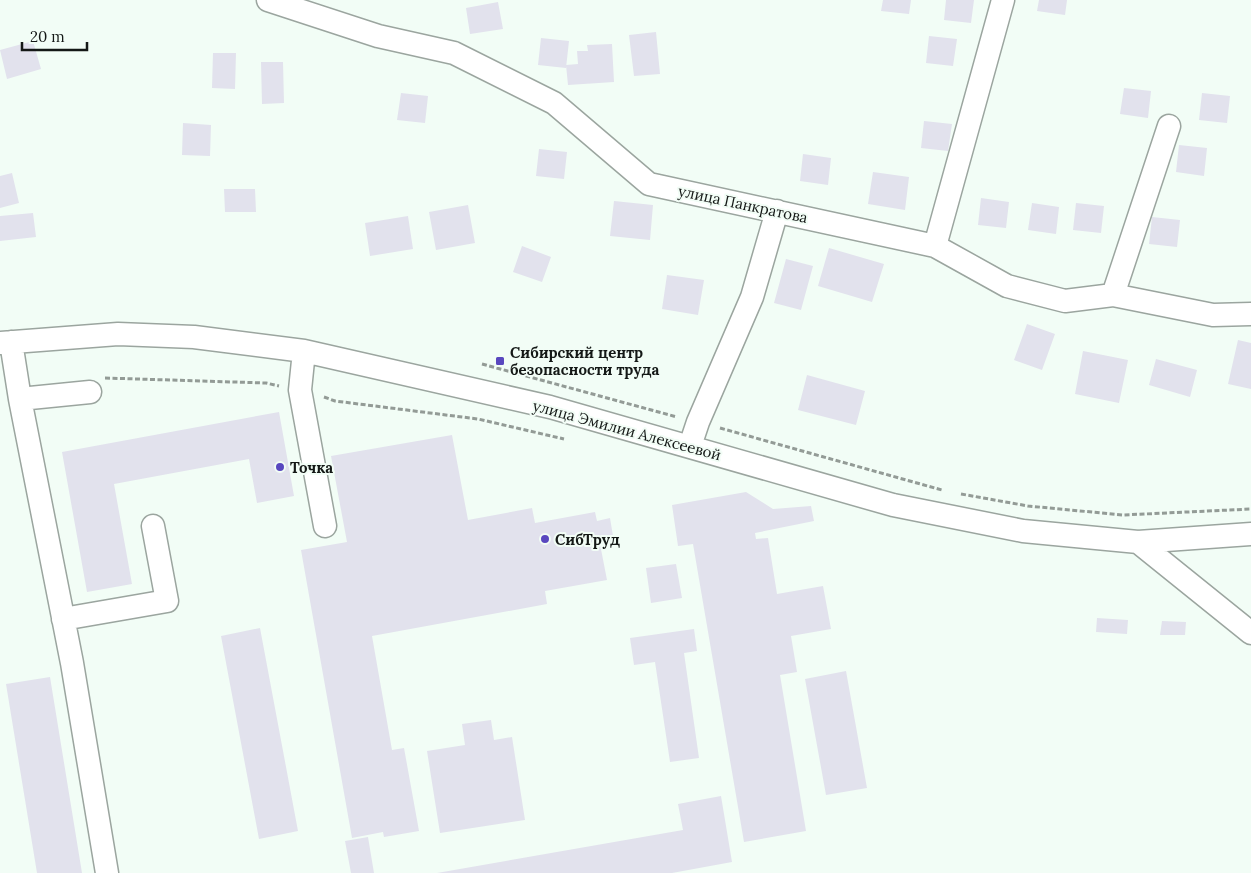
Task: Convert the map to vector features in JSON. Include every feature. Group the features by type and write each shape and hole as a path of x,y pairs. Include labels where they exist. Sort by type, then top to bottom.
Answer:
{"street":[{"name":"улица Панкратова","path":"268,0 378,36 454,53 554,103 649,184 935,246 1007,286 1065,301 1113,295 1213,315 1251,314"},
{"path":"935,246 1003,0"},
{"path":"1113,295 1169,126"},
{"path":"690,446 698,422 752,297 778,211"},
{"name":"улица Эмилии Алексеевой","path":"6,343 118,334 194,337 304,351 550,407 893,505 1022,531 1138,542 1251,534"},
{"path":"6,343 20,399 63,619 107,873"},
{"path":"304,351 300,390 325,526"},
{"path":"20,399 90,392"},
{"path":"63,619 167,601 153,526"},
{"path":"1138,542 1251,633"}],"path":[{"path":"482,364 944,491"},
{"path":"954,493 1028,506 1123,514 1251,509"}],"building":[{"path":"883,0 911,0 909,14 881,11"},
{"path":"946,0 974,0 971,23 944,20"},
{"path":"1039,0 1067,0 1065,15 1037,11"},
{"path":"498,2 503,29 470,34 466,8"},
{"path":"656,32 660,74 634,76 629,35"},
{"path":"929,36 957,39 953,66 926,63"},
{"path":"541,38 569,41 566,68 538,65"},
{"path":"33,41 41,69 7,79 0,50"},
{"path":"612,44 614,82 568,85 566,65 578,64 577,51 588,51 587,45"},
{"path":"213,53 236,53 235,89 212,88"},
{"path":"261,62 283,62 284,103 262,104"},
{"path":"1124,88 1151,91 1148,118 1120,114"},
{"path":"401,93 428,96 425,123 397,120"},
{"path":"1202,93 1230,96 1227,123 1199,120"},
{"path":"924,121 952,124 948,151 921,148"},
{"path":"183,123 211,125 210,156 182,155"},
{"path":"1179,145 1207,148 1204,176 1176,172"},
{"path":"539,149 567,152 564,179 536,176"},
{"path":"803,154 831,158 828,185 800,181"},
{"path":"873,172 909,177 905,210 868,204"},
{"path":"12,173 19,203 0,208 0,176"},
{"path":"224,189 255,189 256,212 225,212"},
{"path":"981,198 1009,202 1006,228 978,225"},
{"path":"614,201 653,205 650,240 610,236"},
{"path":"1032,203 1059,207 1056,234 1028,230"},
{"path":"1076,203 1104,206 1101,233 1073,230"},
{"path":"468,205 475,243 436,250 429,212"},
{"path":"33,213 36,237 0,241 0,216"},
{"path":"408,216 413,249 370,256 365,223"},
{"path":"1152,217 1180,220 1177,247 1149,244"},
{"path":"522,246 551,257 542,282 513,272"},
{"path":"829,248 884,264 872,302 818,286"},
{"path":"786,259 813,266 801,310 774,303"},
{"path":"667,275 704,280 698,315 662,309"},
{"path":"1027,324 1055,334 1042,370 1014,360"},
{"path":"1238,340 1251,343 1251,389 1228,384"},
{"path":"1083,351 1128,360 1119,403 1075,394"},
{"path":"1156,359 1197,370 1190,397 1149,385"},
{"path":"807,375 865,391 856,425 798,410"},
{"path":"279,412 294,496 257,503 249,459 114,484 132,584 87,592 62,452"},
{"path":"452,435 468,520 532,508 535,523 595,512 597,521 610,518 614,542 600,544 607,580 545,591 547,604 372,636 392,750 404,748 419,831 384,837 383,832 352,838 301,550 347,542 331,456"},
{"path":"746,492 773,509 811,506 814,521 755,533 756,539 768,538 777,594 823,586 831,629 791,636 797,672 780,675 806,831 744,842 693,544 678,546 672,505"},
{"path":"676,564 682,598 651,603 646,568"},
{"path":"1097,618 1128,620 1127,634 1096,632"},
{"path":"1162,621 1186,622 1185,635 1160,635"},
{"path":"260,628 298,831 259,839 221,636"},
{"path":"694,629 697,651 684,653 699,758 670,762 655,662 634,665 630,638"},
{"path":"846,671 867,788 826,795 805,679"},
{"path":"50,677 82,873 37,873 6,684"},
{"path":"491,720 494,740 512,737 525,820 440,833 427,751 465,745 462,724"},
{"path":"721,796 732,862 672,873 437,873 683,830 678,804"},
{"path":"368,837 374,873 351,873 345,841"}],"place":[{"name":"Сибирский центр безопасности труда","path":"500,361"},
{"name":"Точка","path":"280,467"},
{"name":"СибТруд","path":"545,539"}]}
